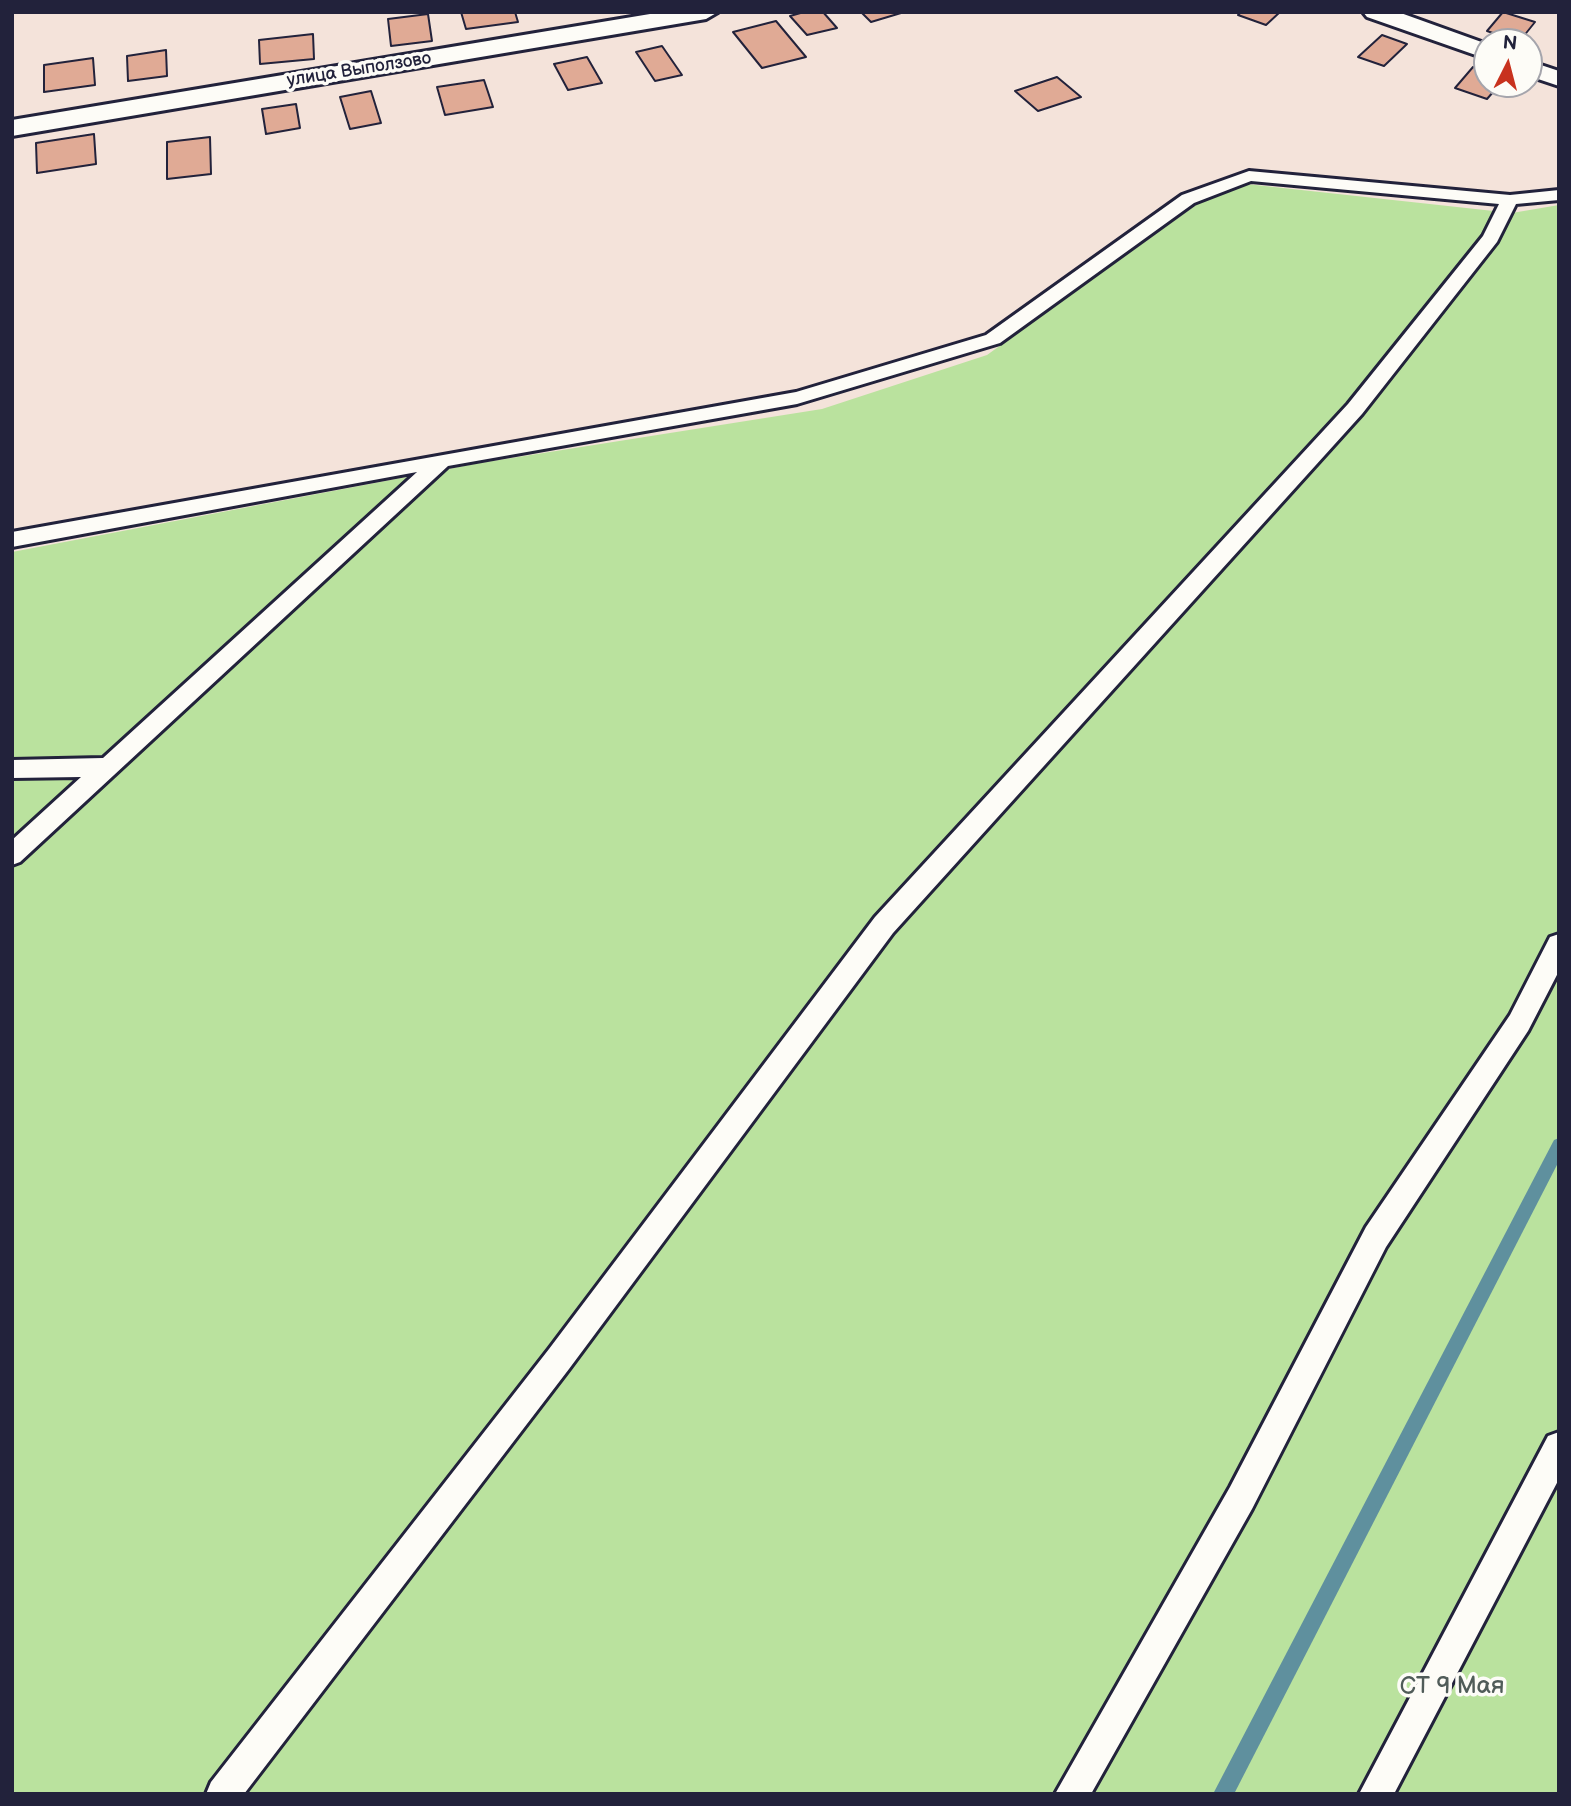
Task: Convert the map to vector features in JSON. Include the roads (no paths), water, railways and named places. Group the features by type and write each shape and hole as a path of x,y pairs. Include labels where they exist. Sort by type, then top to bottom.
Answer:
{"street":[{"name":"улица Выползово","path":"12,128 706,12"},
{"path":"1375,12 1473,47"}],"lane":[{"path":"12,540 442,460 797,398 993,339 1188,199 1249,176 1510,200 1559,195"},
{"path":"223,1794 559,1359 884,925 1355,409 1491,237 1510,200"},
{"path":"12,855 442,460"},
{"path":"12,769 108,767"},
{"path":"1072,1794 1241,1498 1376,1237 1519,1023 1559,945"},
{"path":"1376,1794 1559,1447"}],"waterway":[{"path":"1223,1794 1559,1145"}],"park label":[{"name":"СТ 9 Мая","path":"1452,1687"}]}
